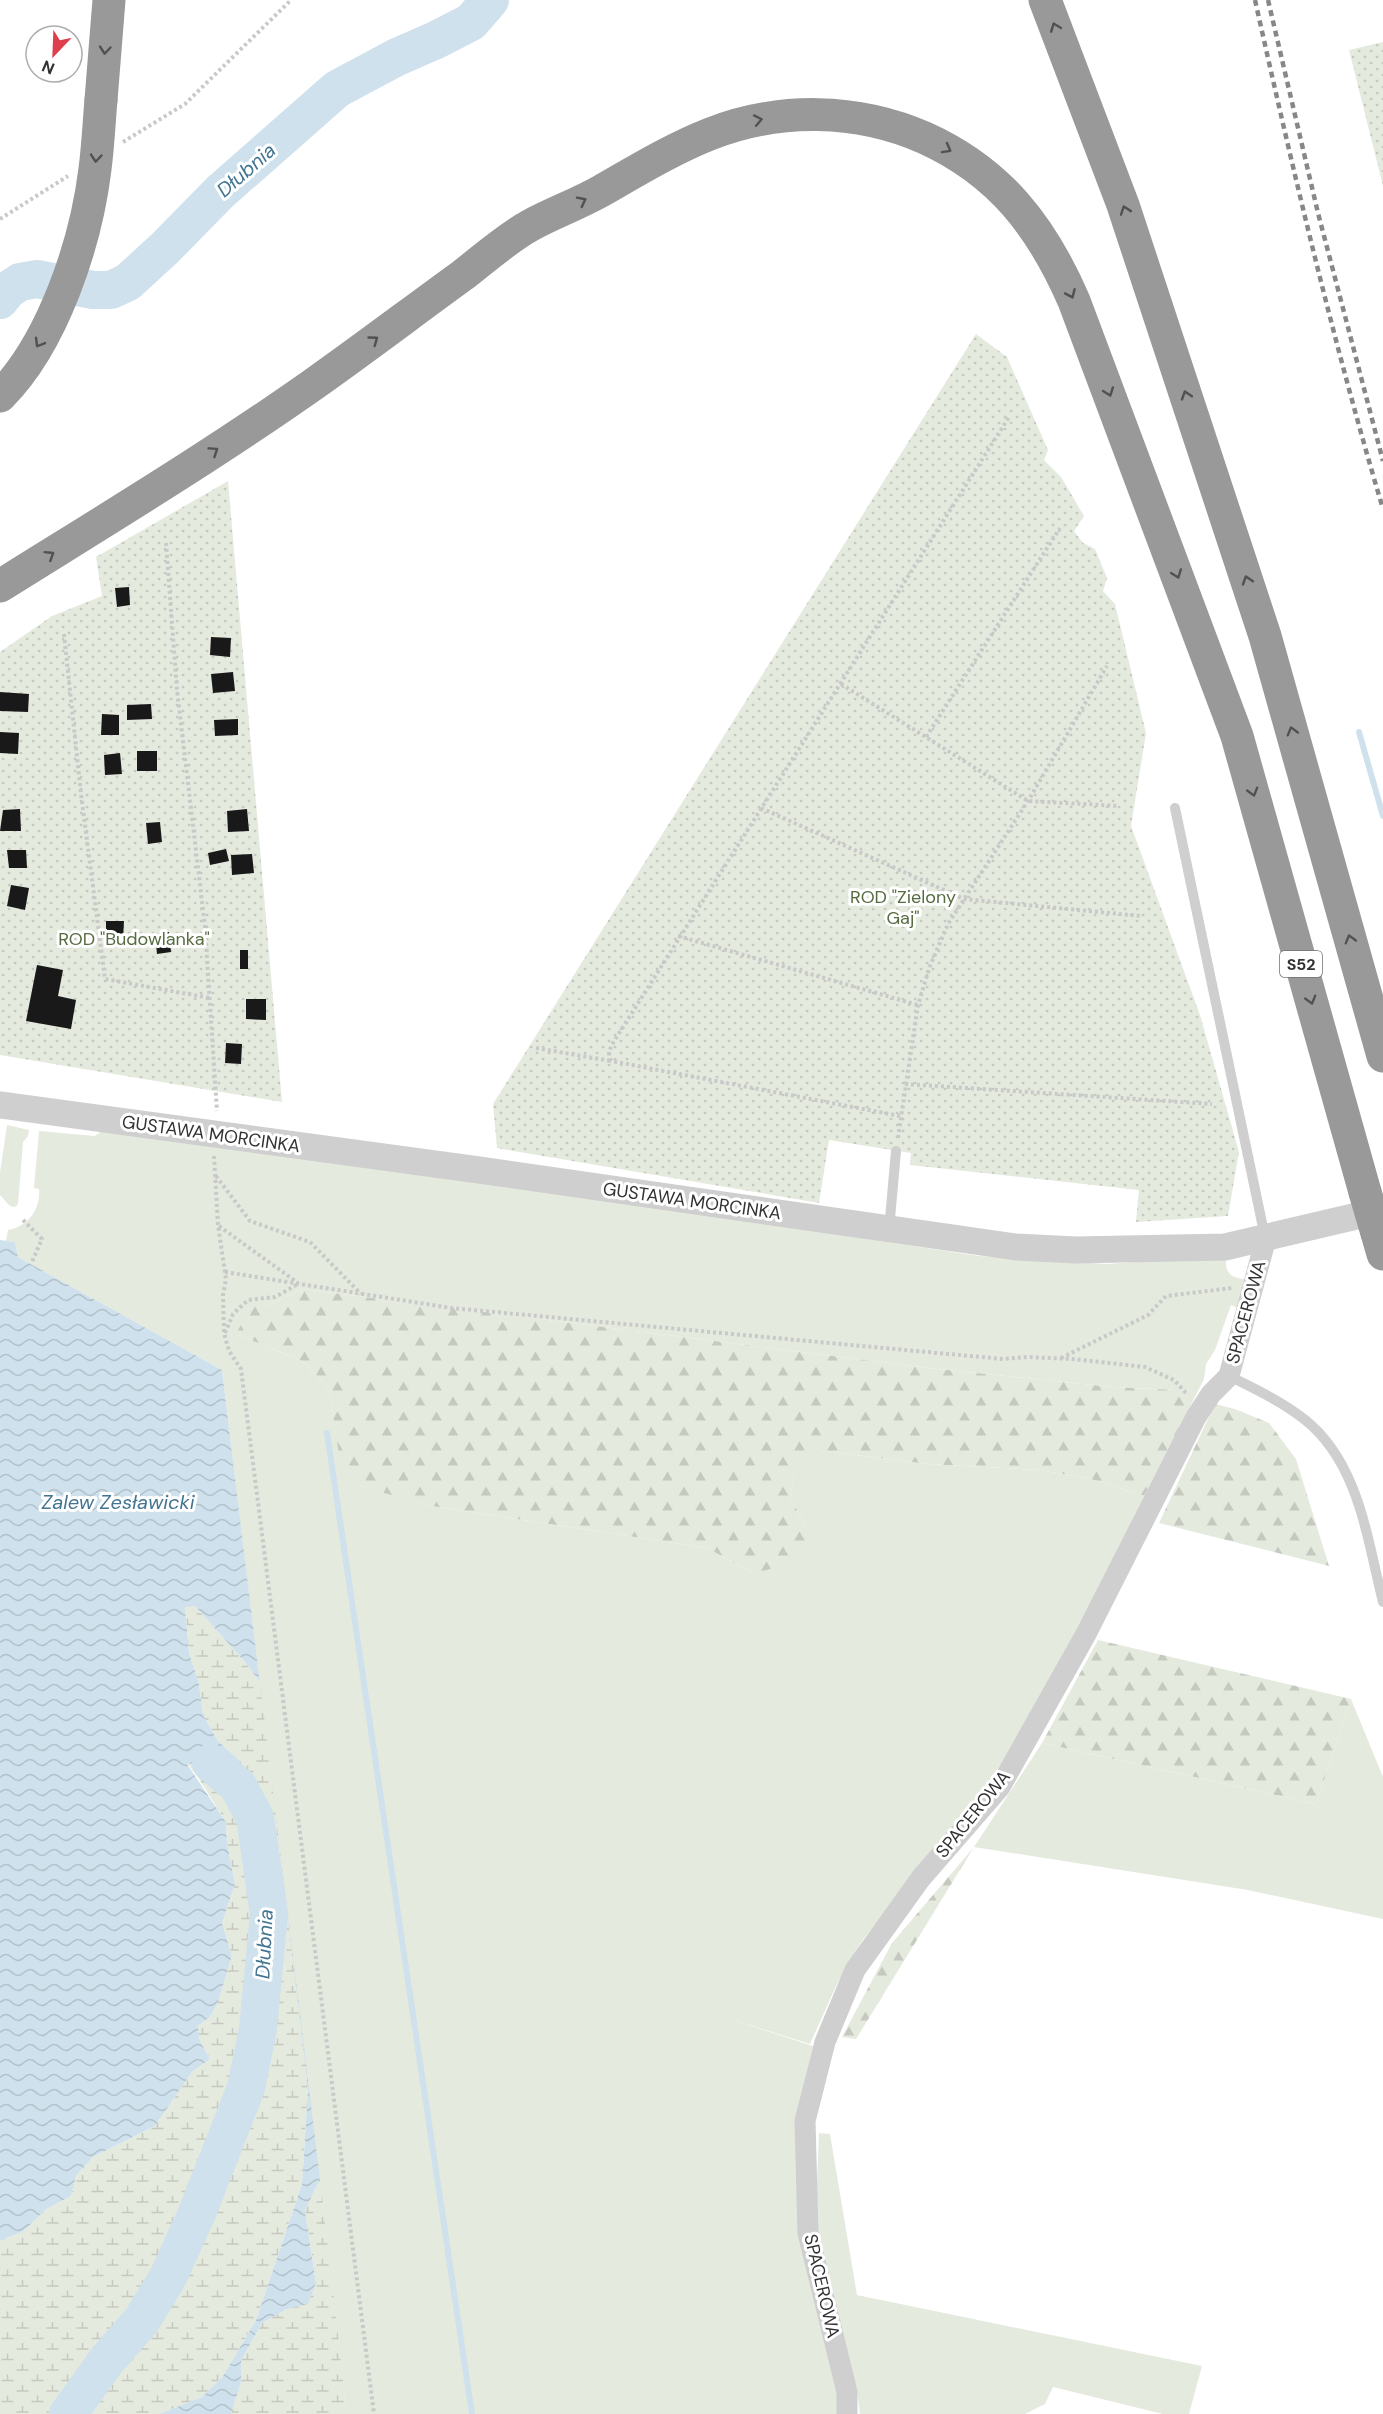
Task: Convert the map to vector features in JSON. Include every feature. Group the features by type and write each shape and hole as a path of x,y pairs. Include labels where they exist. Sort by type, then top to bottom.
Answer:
{"highway":[{"path":"0,396 39,345 63,294 82,231 95,171 109,0"},
{"path":"1045,0 1123,205 1265,636 1383,1056"},
{"name":"S52","path":"0,586 178,474 310,387 529,226 583,201 694,141 723,129 754,121 816,114 868,120 916,134 969,163 1013,201 1040,234 1062,273 1089,337 1237,736 1377,1222"}],"street":[{"name":"GUSTAWA MORCINKA","path":"8,1106 479,1170 1016,1247 1076,1250 1225,1247 1266,1238 1377,1222"},
{"name":"SPACEROWA","path":"847,2414 847,2392 808,2233 805,2121 825,2042 855,1970 921,1878 1000,1787 1086,1634 1196,1417 1211,1394 1229,1376 1266,1238"}],"lane":[{"path":"1175,808 1266,1238"},
{"path":"889,1230 896,1151"},
{"path":"1229,1376 1269,1396 1306,1421 1340,1458 1363,1523 1383,1602"}],"path":[{"path":"185,104 291,0"},
{"path":"611,1061 610,1046 1009,417"},
{"path":"926,737 1060,528"},
{"path":"166,543 177,690 205,927 216,1135 215,1175 225,1272 225,1334 229,1351 241,1369 374,2414"},
{"path":"64,634 81,794 105,979 210,998"},
{"path":"896,1151 918,1005 930,966 948,924 1028,801 1107,666"},
{"path":"841,684 1028,801 1119,806"},
{"path":"761,808 964,899 1141,916"},
{"path":"678,936 918,1005"},
{"path":"536,1048 900,1116"},
{"path":"905,1084 1212,1104"},
{"path":"215,1175 250,1221 310,1242 361,1294"},
{"path":"23,1220 42,1239 31,1264"},
{"path":"219,1225 299,1284"},
{"path":"225,1272 451,1308 1003,1359 1027,1357 1145,1367 1174,1380 1187,1393 1196,1417"},
{"path":"225,1334 233,1314 248,1300 275,1297 299,1284"},
{"path":"1057,1359 1148,1315 1166,1296 1252,1286"}],"green space":[{"path":"1383,42 1383,186 1349,50"},
{"name":"ROD \"Zielony Gaj\"","path":"976,334 1007,357 1048,450 1044,460 1061,477 1084,516 1074,531 1083,543 1095,549 1107,578 1103,591 1115,604 1146,733 1131,826 1200,1015 1239,1152 1228,1216 1136,1222 1139,1190 910,1165 911,1153 829,1140 819,1203 497,1148 493,1104"},
{"name":"ROD \"Budowlanka\"","path":"228,481 282,1102 0,1055 0,652 52,616 102,596 96,557"},
{"path":"7,1125 29,1130 23,1142 18,1204 15,1207 10,1206 0,1195 0,1173"},
{"path":"103,1130 491,1182 979,1256 1106,1264 1185,1259 1226,1260 1230,1274 1244,1279 1238,1308 1231,1305 1215,1350 1206,1364 1204,1379 1198,1391 1112,1387 928,1368 302,1289 267,1306 236,1334 302,1361 329,1388 344,1481 425,1505 707,1548 754,1574 806,1527 790,1497 795,1467 824,1451 928,1464 1040,1470 1091,1479 1144,1496 1079,1627 1006,1757 984,1789 862,1941 837,1984 810,2044 724,2017 813,2046 796,2117 841,2414 347,2414 222,1370 18,1257 15,1242 6,1241 8,1230 27,1221 38,1203 39,1189 34,1188 39,1131 95,1136"},
{"path":"302,1289 928,1368 1112,1387 1198,1391 1144,1496 1091,1479 1040,1470 928,1464 824,1451 795,1468 790,1497 806,1527 803,1558 754,1574 707,1548 425,1505 343,1481 329,1388 302,1361 236,1334 251,1306 267,1306"},
{"path":"1215,1404 1235,1409 1269,1423 1296,1459 1329,1566 1159,1523"},
{"path":"185,1606 195,1606 260,1682 308,2089 302,2184 256,2320 223,2376 202,2397 159,2414 0,2414 0,2241 24,2231 45,2210 71,2196 76,2176 93,2157 155,2126 192,2072 210,2059 200,2041 198,2026 210,2017 218,2002 232,1956 222,1923 235,1884 227,1843 226,1822 187,1763 200,1763 239,1799 258,1800 241,1762 218,1741 203,1715 199,1684 189,1653"},
{"path":"1098,1640 1351,1699 1316,1804 1042,1743"},
{"path":"1351,1699 1383,1777 1383,1919 1248,1890 974,1847 1042,1743 1316,1804"},
{"path":"974,1847 856,2039 842,2037 892,1943"},
{"path":"819,2133 830,2134 857,2295 1202,2366 1189,2414 1163,2414 1053,2387 1045,2404 1025,2414 860,2414 858,2398 815,2231"},
{"path":"320,2179 347,2414 231,2414 241,2382 241,2361 262,2323 287,2309 316,2283 305,2211"}],"water":[{"name":"Zalew Zesławicki","path":"0,1240 15,1242 18,1257 222,1370 260,1682 195,1606 185,1607 189,1653 199,1684 203,1715 218,1741 241,1762 258,1801 239,1799 200,1763 187,1764 226,1822 227,1843 235,1884 222,1923 232,1956 218,2002 210,2017 198,2026 200,2041 210,2059 192,2072 155,2126 93,2157 76,2176 71,2196 45,2210 24,2231 0,2241"},
{"path":"268,1746 320,2179 305,2211 316,2283 308,2304 287,2309 262,2323 241,2361 241,2382 231,2414 159,2414 202,2397 223,2376 256,2320 302,2184 308,2089"}],"building":[{"path":"129,587 130,605 117,607 115,588"},
{"path":"211,637 231,638 230,657 210,655"},
{"path":"233,672 235,691 213,693 211,674"},
{"path":"0,692 29,694 28,712 0,711"},
{"path":"151,704 152,719 127,720 127,705"},
{"path":"102,714 119,715 119,735 101,735"},
{"path":"238,719 238,735 215,736 214,720"},
{"path":"0,732 19,733 18,754 0,753"},
{"path":"137,751 157,751 157,771 137,771"},
{"path":"120,753 122,774 105,775 104,755"},
{"path":"20,809 21,831 0,831 3,810"},
{"path":"247,809 249,831 228,832 227,811"},
{"path":"160,822 162,842 148,844 146,823"},
{"path":"226,849 229,861 210,865 208,853"},
{"path":"7,850 26,850 27,868 9,868"},
{"path":"252,854 254,873 232,875 231,855"},
{"path":"11,885 29,888 25,910 7,906"},
{"path":"106,921 124,921 123,940 106,939"},
{"path":"169,932 171,952 157,954 155,934"},
{"path":"240,950 248,950 248,969 240,969"},
{"path":"37,965 63,970 58,996 76,1000 71,1029 26,1021"},
{"path":"246,999 266,999 266,1020 246,1019"},
{"path":"226,1043 242,1044 241,1064 225,1063"}],"waterway":[{"name":"Dłubnia","path":"0,300 8,290 20,282 37,279 93,290 111,290 128,282 220,192 337,89 471,22 490,0"},
{"path":"1359,732 1383,816"},
{"path":"327,1433 472,2414"},
{"name":"Dłubnia","path":"68,2414 107,2360 142,2320 168,2277 197,2213 246,2088 258,2029 269,1914 255,1818 238,1786 211,1763"}],"railway":[{"path":"1255,0 1314,256 1383,509"},
{"path":"1268,0 1318,213 1383,461"}]}
